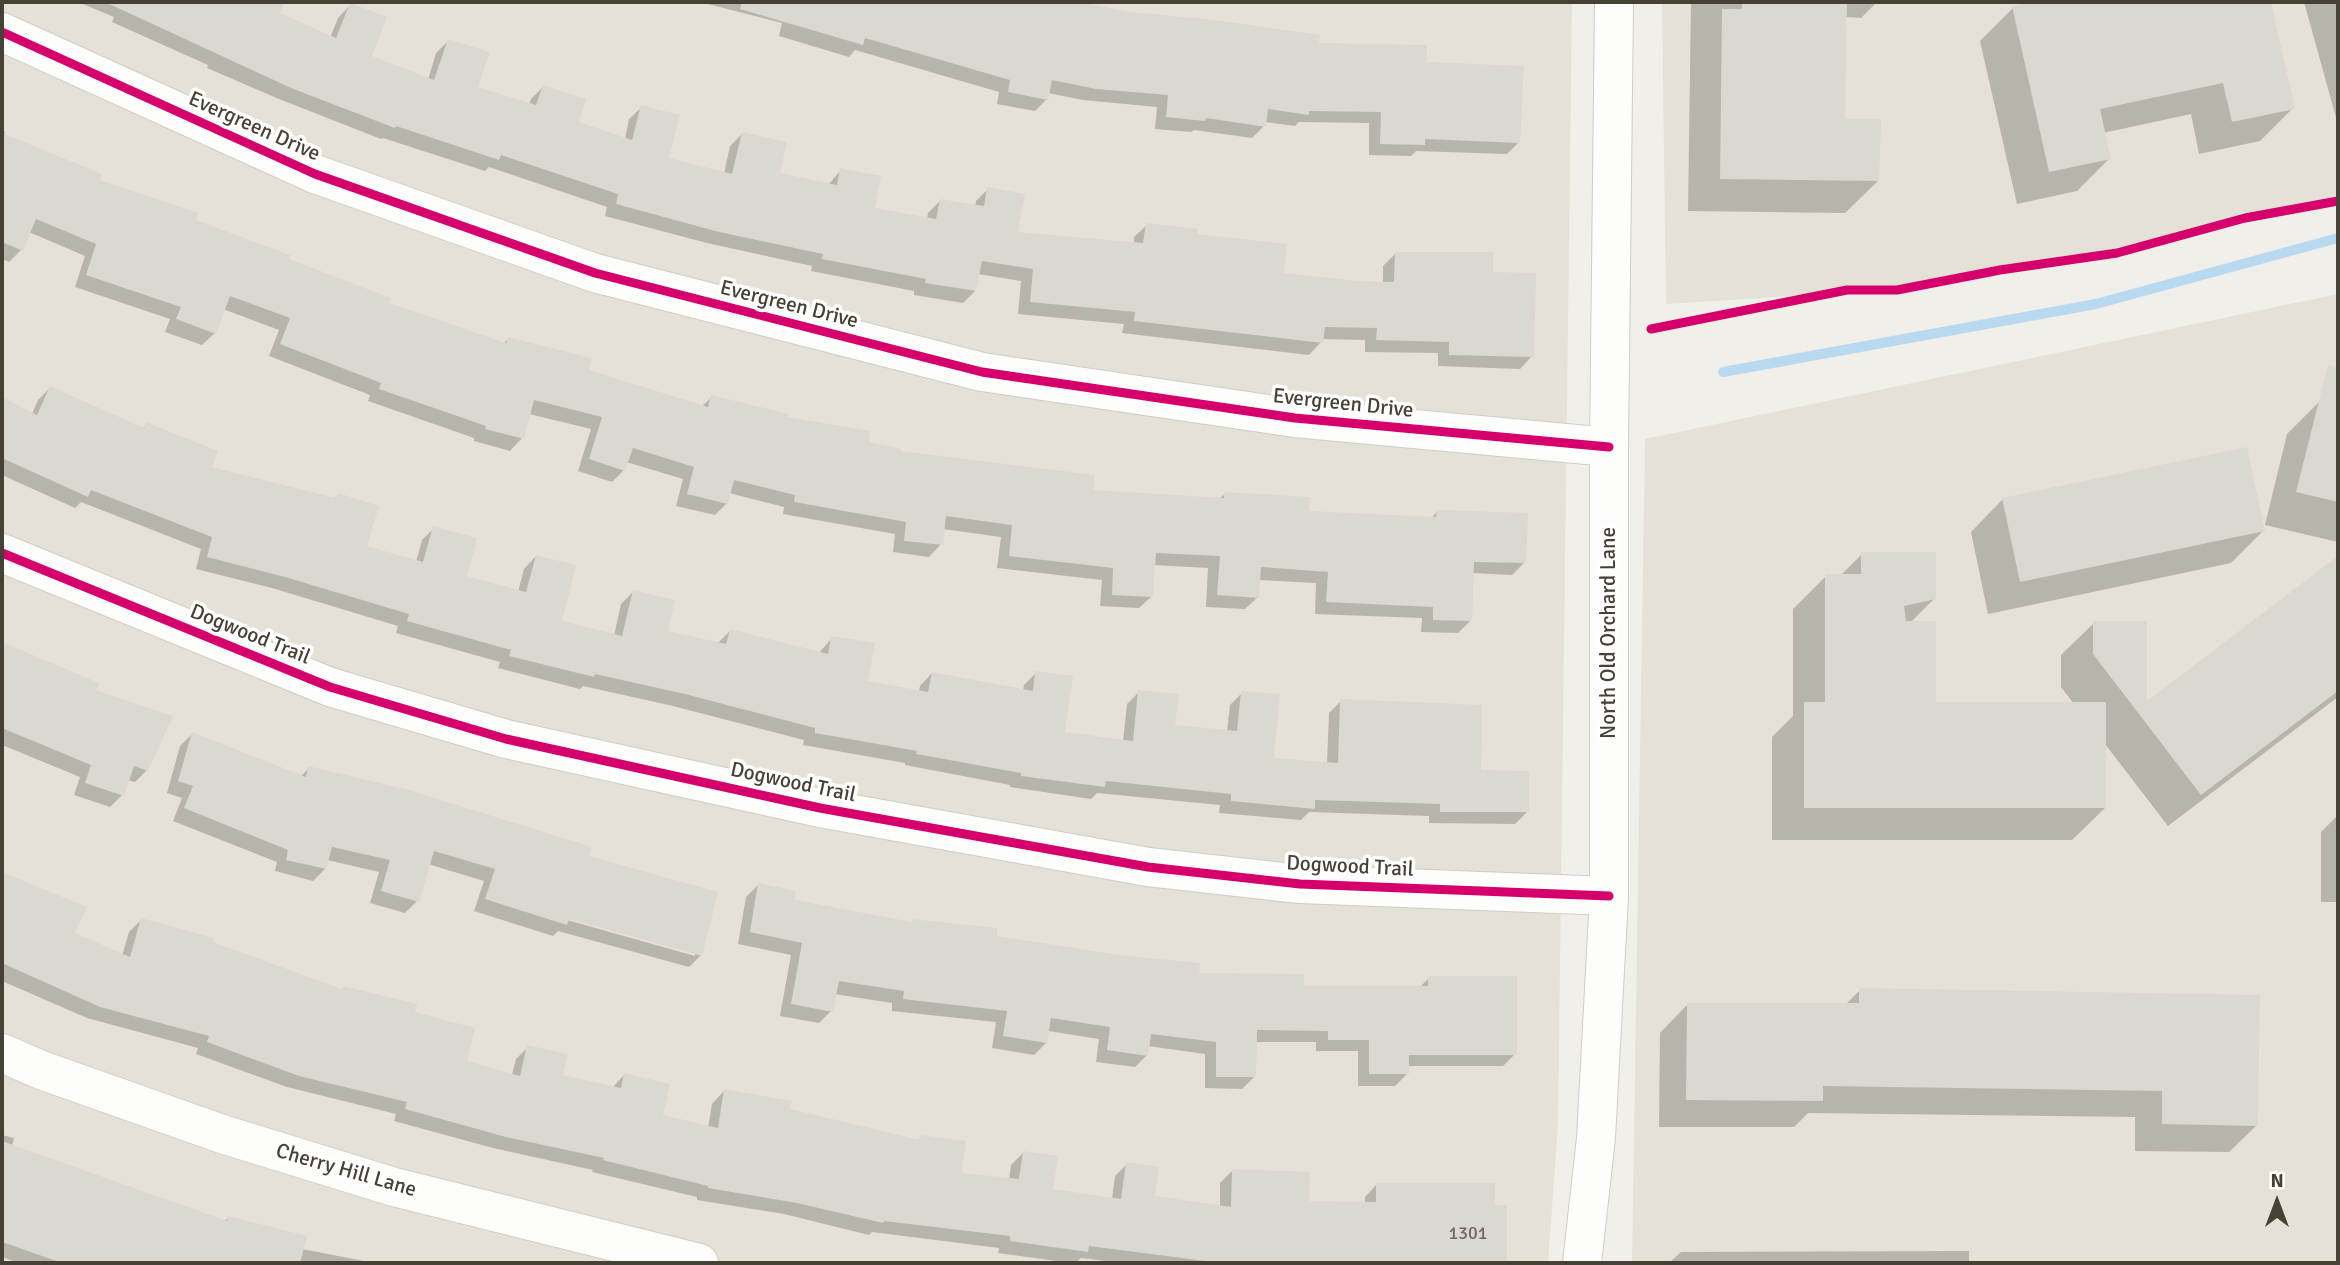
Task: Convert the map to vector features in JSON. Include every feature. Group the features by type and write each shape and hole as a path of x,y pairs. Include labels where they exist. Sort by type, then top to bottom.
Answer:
{"street":[{"name":"North Old Orchard Lane","path":"1582,1263 1596,1138 1609,896 1609,447 1614,2"},
{"name":"Evergreen Drive","path":"2,32 315,174 608,276 982,372 1296,418 1609,447"},
{"name":"Dogwood Trail","path":"2,553 330,687 506,739 820,808 1148,867 1287,883 1609,896"},
{"name":"Cherry Hill Lane","path":"2,1054 222,1134 394,1187 699,1263"}],"shaded area":[{"path":"2,2 1572,2 1558,1125 1548,1263 2,1263"},
{"path":"1662,2 2338,2 2338,200 1933,287 1666,304"},
{"path":"2338,294 2338,1263 1632,1263 1645,439"}],"building":[{"path":"105,2 285,2 280,13 336,38 350,3 387,17 372,56 434,80 448,39 490,52 478,87 536,105 543,85 586,99 579,122 632,140 641,105 680,115 669,158 732,174 742,132 787,142 780,173 837,185 840,168 881,176 875,208 936,219 940,199 984,206 987,187 1025,194 1018,232 1143,243 1146,223 1198,229 1197,234 1287,244 1284,273 1357,281 1394,282 1395,252 1493,252 1493,272 1536,273 1534,357 1449,355 1449,342 1376,340 1377,328 1325,327 1323,343 1134,321 1135,312 1030,302 1033,269 982,261 976,291 925,283 926,279 822,259 823,254 719,232 616,204 618,194 501,155 499,160 396,126 395,128 291,88"},
{"path":"742,2 1080,2 1130,12 1215,20 1320,35 1319,43 1427,45 1427,62 1524,66 1520,143 1425,139 1425,145 1380,144 1381,112 1309,111 1309,115 1268,109 1266,127 1206,118 1205,121 1166,117 1168,95 1096,89 1052,80 1048,100 1008,92 1010,80 865,38 863,45 740,9"},
{"path":"1742,2 1847,2 1845,119 1881,119 1879,181 1720,179 1722,9 1742,9"},
{"path":"2033,2 2271,2 2295,109 2232,122 2223,83 2100,109 2111,159 2049,172 2012,6"},
{"path":"2,133 102,174 100,180 198,213 196,220 290,255 289,259 391,298 389,303 506,343 508,337 592,358 589,370 708,407 711,395 789,414 788,417 870,431 869,442 902,449 901,451 1095,475 1093,490 1224,498 1224,492 1310,497 1309,511 1436,517 1437,510 1528,513 1526,563 1474,562 1472,621 1433,620 1433,607 1326,602 1328,572 1261,567 1259,598 1217,595 1220,556 1156,553 1153,597 1112,595 1113,568 1009,556 1012,525 946,516 943,545 904,541 906,522 794,502 795,495 734,480 728,504 687,494 694,467 633,448 625,471 589,459 602,417 534,400 524,439 485,429 486,426 379,389 381,383 280,344 290,318 230,296 216,334 176,319 181,307 86,275 96,244 36,219 23,251 2,242"},
{"path":"2328,365 2338,367 2338,502 2296,492"},
{"path":"50,386 144,428 146,422 218,451 212,467 336,498 338,493 379,506 367,546 423,562 433,526 477,538 467,576 526,592 536,555 576,565 562,621 622,636 633,590 675,600 668,631 726,644 730,629 828,654 831,636 875,643 868,681 928,692 932,672 1033,691 1035,671 1073,676 1065,732 1133,741 1138,690 1179,694 1175,725 1237,731 1241,691 1280,694 1274,758 1338,763 1340,699 1482,705 1481,770 1529,771 1529,812 1440,812 1440,804 1315,800 1315,809 1231,801 1231,794 1106,781 1105,787 1021,776 1021,773 916,754 917,751 815,733 815,728 685,694 595,674 594,677 509,656 511,650 407,621 409,614 207,557 212,537 91,490 88,497 2,458 2,397 37,415"},
{"path":"2247,447 2265,531 2020,582 2002,498"},
{"path":"1861,552 1936,552 1936,599 1904,606 1906,621 1936,621 1936,702 2106,702 2106,808 1804,808 1804,702 1825,702 1825,574 1861,574"},
{"path":"2338,556 2338,691 2201,795 2093,654 2093,621 2147,621 2147,701"},
{"path":"2,642 99,683 96,690 173,716 148,771 134,766 124,796 85,783 91,765 2,728"},
{"path":"192,732 306,777 308,766 409,790 592,847 589,856 718,892 702,956 569,919 567,925 485,899 495,869 434,851 419,902 381,891 390,860 332,847 326,869 286,860 288,850 184,808 193,786 178,781"},
{"path":"2,872 87,907 75,933 130,957 141,918 214,938 213,942 342,989 343,986 417,1004 415,1012 475,1028 467,1061 520,1076 527,1045 568,1054 563,1075 621,1088 624,1073 670,1084 663,1115 718,1128 724,1089 792,1101 790,1109 920,1140 921,1135 966,1141 962,1173 1019,1179 1023,1151 1058,1156 1053,1189 1121,1199 1126,1162 1159,1167 1155,1196 1231,1207 1232,1169 1310,1172 1309,1201 1376,1202 1376,1183 1495,1183 1495,1205 1507,1205 1507,1263 1221,1263 1089,1246 1088,1252 1010,1241 1010,1236 883,1223 797,1203 708,1188 603,1160 604,1158 506,1137 405,1109 407,1102 299,1076 207,1042 209,1036 100,1007 2,963"},
{"path":"758,883 796,891 795,900 912,922 912,919 997,928 997,936 1119,955 1200,963 1199,973 1304,974 1304,986 1428,986 1428,976 1517,976 1517,1055 1409,1055 1409,1074 1369,1074 1369,1040 1328,1040 1328,1031 1257,1030 1256,1077 1216,1077 1216,1042 1151,1034 1148,1056 1107,1050 1110,1027 1051,1018 1047,1043 1003,1036 1007,1011 903,999 904,991 839,981 833,1012 791,1004 802,943 750,932"},
{"path":"1859,988 2260,995 2258,1126 2162,1124 2162,1091 1823,1086 1823,1101 1686,1100 1687,1003 1859,1003"},
{"path":"2,1141 227,1221 228,1216 307,1236 300,1263 62,1263 2,1242"}],"waterway":[{"path":"1723,372 2096,304 2338,238"}],"cycle path":[{"path":"2,32 315,174 595,273 982,372 1295,418 1609,447"},
{"path":"1651,329 1847,290 1897,290 2000,270 2117,253 2245,218 2338,201"},
{"path":"2,553 330,687 506,739 820,808 1148,867 1300,884 1609,896"}]}
